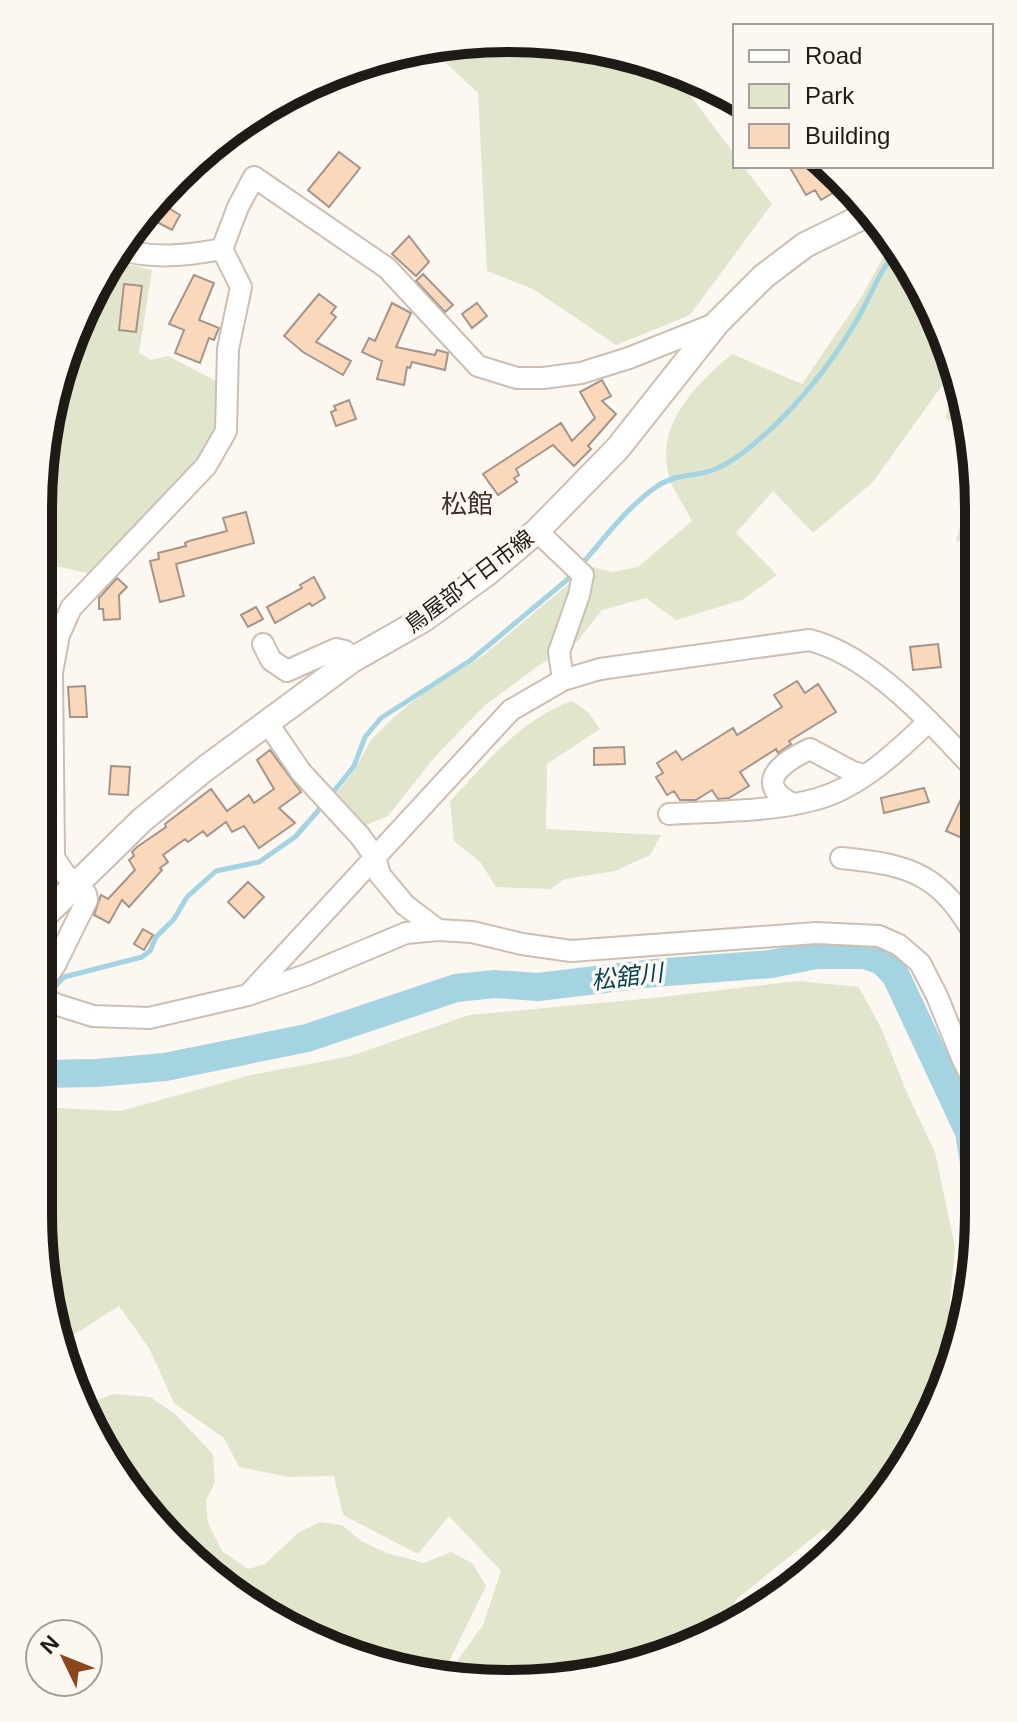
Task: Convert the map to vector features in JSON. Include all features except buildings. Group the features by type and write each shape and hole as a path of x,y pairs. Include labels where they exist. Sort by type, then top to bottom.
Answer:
{"main road":[{"name":"鳥屋部十日市線","path":"52,908 142,820 267,722 352,660 424,619 486,574 537,531 618,448 717,323 764,276 805,245 857,214"}],"street":[{"path":"52,652 71,608 206,466 226,431 228,349 241,287 222,249 238,207 254,177 387,268 478,366 517,378 581,373 629,358 717,323"},
{"path":"131,252 150,257 181,257 222,249"},
{"path":"537,531 583,575 559,652 563,680"},
{"path":"248,995 511,710 563,680 600,669 809,640 828,644 858,662 929,721 965,759"},
{"path":"263,644 271,660 287,671 336,649 345,651 352,660"},
{"path":"669,814 793,804 820,798 864,775 898,750 929,721"},
{"path":"267,722 301,772 360,836 375,857 380,875 405,905 438,930"},
{"path":"793,804 781,798 773,779 778,767 810,749 864,775"},
{"path":"52,816 54,858 86,894 87,900 52,970"},
{"path":"841,858 890,864 924,876 946,894 965,918"},
{"path":"52,1002 93,1016 149,1018 248,995 306,975 406,933 438,930 472,932 571,951 816,933 879,936 899,945 920,963 965,1064"}],"green space":[{"path":"479,53 538,53 598,61 655,76 684,88 733,152 733,168 745,168 772,204 690,315 616,345 533,289 487,271 478,93 440,57"},
{"path":"887,254 904,280 930,334 946,380 873,482 813,533 773,491 736,533 777,575 742,600 676,620 646,598 602,610 576,643 538,666 484,706 433,759 388,816 366,825 337,793 356,768 371,740 425,691 484,655 571,582 593,567 612,572 638,567 692,521 671,481 666,457 673,422 682,407 705,379 732,354 802,384 862,296"},
{"path":"124,263 152,270 139,353 151,360 168,356 220,383 216,433 192,471 91,574 52,565 56,449 76,362 99,307"},
{"path":"951,399 957,425 945,418"},
{"path":"965,509 965,543 956,541"},
{"path":"572,701 588,712 600,729 547,764 546,829 661,835 650,855 615,871 565,879 550,889 496,887 481,863 454,841 450,801 520,731 553,709"},
{"path":"798,981 859,987 882,1030 935,1152 955,1247 946,1341 941,1360 904,1442 852,1514 833,1534 824,1529 738,1598 727,1614 655,1646 598,1661 538,1669 453,1666 483,1625 501,1571 449,1516 418,1554 343,1515 334,1476 289,1477 239,1467 224,1438 174,1403 149,1348 119,1306 70,1337 61,1303 53,1243 52,1108 120,1111 251,1075 351,1056 469,1015"},
{"path":"113,1394 150,1397 175,1414 213,1454 215,1482 206,1501 208,1523 222,1551 248,1569 265,1564 298,1533 320,1522 342,1525 361,1541 387,1553 424,1563 451,1552 472,1563 486,1586 448,1664 390,1654 334,1635 280,1609 231,1576 186,1536 146,1491 113,1442 93,1402"}],"waterway":[{"path":"580,566 645,495 670,480 706,472 731,461 781,419 832,358 891,259"},
{"path":"331,795 354,766 365,737 381,718 471,660 574,574"},
{"path":"52,990 64,977 142,957 150,951 156,937 174,919 187,897 216,871 259,862 295,837 325,803"},
{"name":"松舘川","path":"52,1074 165,1067 307,1038 456,988 495,984 538,987 654,973 771,964 816,955 865,955 882,961 896,976 965,1123"}],"district":[{"name":"松館","path":"467,504"}]}
